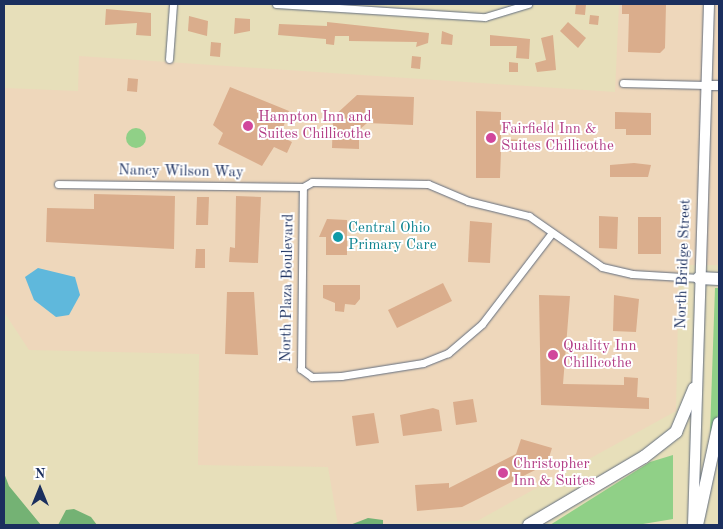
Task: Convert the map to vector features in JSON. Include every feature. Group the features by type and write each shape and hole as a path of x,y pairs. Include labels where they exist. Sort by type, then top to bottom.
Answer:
{"highway":[{"path":"698,278 719,279"},
{"path":"530,525 644,457 676,432 694,389"},
{"path":"697,525 719,423"}],"main road":[{"name":"North Bridge Street","path":"693,525 694,389 709,4"}],"street":[{"path":"169,59 173,4"},
{"path":"276,4 485,17 528,4"},
{"path":"623,83 719,85"},
{"path":"303,187 323,179 428,184 468,201 529,216 583,257 616,272 698,278"},
{"name":"Nancy Wilson Way","path":"58,184 303,187"},
{"name":"North Plaza Boulevard","path":"303,187 300,361 301,369 312,377 423,363 462,345 551,234"}],"shaded area":[{"path":"619,4 719,4 719,265 679,265 676,411 477,521 338,525 328,467 198,465 199,354 29,350 4,312 4,88 78,91 79,56 615,92"}],"green space":[{"path":"136,128 143,131 146,138 143,145 136,148 129,145 126,138 129,131"},
{"path":"715,288 719,288 719,413 710,433"},
{"path":"673,455 673,519 637,525 550,525 650,462"},
{"path":"4,473 9,486 41,525 4,525"},
{"path":"74,509 91,517 97,525 58,525 66,510"},
{"path":"368,518 383,520 383,525 350,525"}],"water":[{"path":"38,268 75,277 80,295 69,315 56,317 34,300 25,277"}],"building":[{"path":"576,4 586,4 585,15 575,14"},
{"path":"622,4 666,4 665,48 660,53 628,52 629,14 622,14"},
{"path":"106,9 151,13 151,36 136,35 137,23 105,25"},
{"path":"590,15 599,16 598,25 589,24"},
{"path":"189,16 208,21 207,36 188,31"},
{"path":"235,18 250,19 250,31 234,34"},
{"path":"327,22 429,33 428,43 416,47 417,42 349,41 349,36 335,36 334,45 326,44 326,39 278,35 279,24 327,26"},
{"path":"568,22 586,38 578,48 560,31"},
{"path":"442,31 453,35 452,45 441,44"},
{"path":"490,35 530,39 529,59 516,58 517,46 490,46"},
{"path":"553,35 556,70 537,72 535,63 546,60 541,38"},
{"path":"211,42 221,43 220,57 210,56"},
{"path":"412,56 421,57 420,69 411,68"},
{"path":"509,62 518,63 518,72 509,72"},
{"path":"128,78 138,79 137,92 127,91"},
{"name":"Hampton Inn and Suites Chillicothe","path":"230,87 289,111 280,136 292,142 287,153 274,147 262,166 218,144 223,133 213,125"},
{"path":"357,95 414,97 413,125 367,123 359,130 359,149 332,148 333,117"},
{"path":"476,111 501,112 501,139 522,140 522,152 501,151 500,178 476,178"},
{"path":"615,112 651,113 651,135 626,135 626,129 615,129"},
{"path":"634,163 651,165 648,177 610,177 610,165"},
{"path":"94,194 175,196 174,249 46,242 47,208 94,209"},
{"path":"236,196 261,197 258,263 229,262 230,247 235,248"},
{"path":"197,197 209,197 208,225 196,225"},
{"path":"599,216 618,217 617,249 599,248"},
{"path":"638,217 661,217 661,254 638,254"},
{"name":"Central Ohio Primary Care","path":"327,219 347,220 347,255 326,255 326,237 319,237"},
{"path":"470,221 492,223 490,263 468,262"},
{"path":"196,249 205,249 205,268 195,268"},
{"path":"443,283 452,301 397,328 388,310"},
{"path":"323,285 360,285 360,299 355,305 345,304 344,312 335,311 335,303 323,298"},
{"path":"227,292 254,292 258,355 225,354"},
{"name":"Quality Inn Chillicothe","path":"539,295 570,296 563,384 624,385 624,377 638,378 637,397 649,398 649,409 541,405"},
{"path":"614,295 639,299 636,332 613,331"},
{"path":"473,399 477,422 456,425 453,402"},
{"path":"433,408 439,410 442,431 403,436 400,415"},
{"path":"374,413 379,443 356,446 352,416"},
{"name":"Christopher Inn & Suites","path":"521,439 552,448 547,464 462,507 417,511 415,485 449,483 449,488 516,454"}],"place":[{"name":"Hampton Inn and Suites Chillicothe","path":"248,126"},
{"name":"Fairfield Inn & Suites Chillicothe","path":"491,138"},
{"name":"Central Ohio Primary Care","path":"338,237"},
{"name":"Quality Inn Chillicothe","path":"553,355"},
{"name":"Christopher Inn & Suites","path":"503,473"}]}
